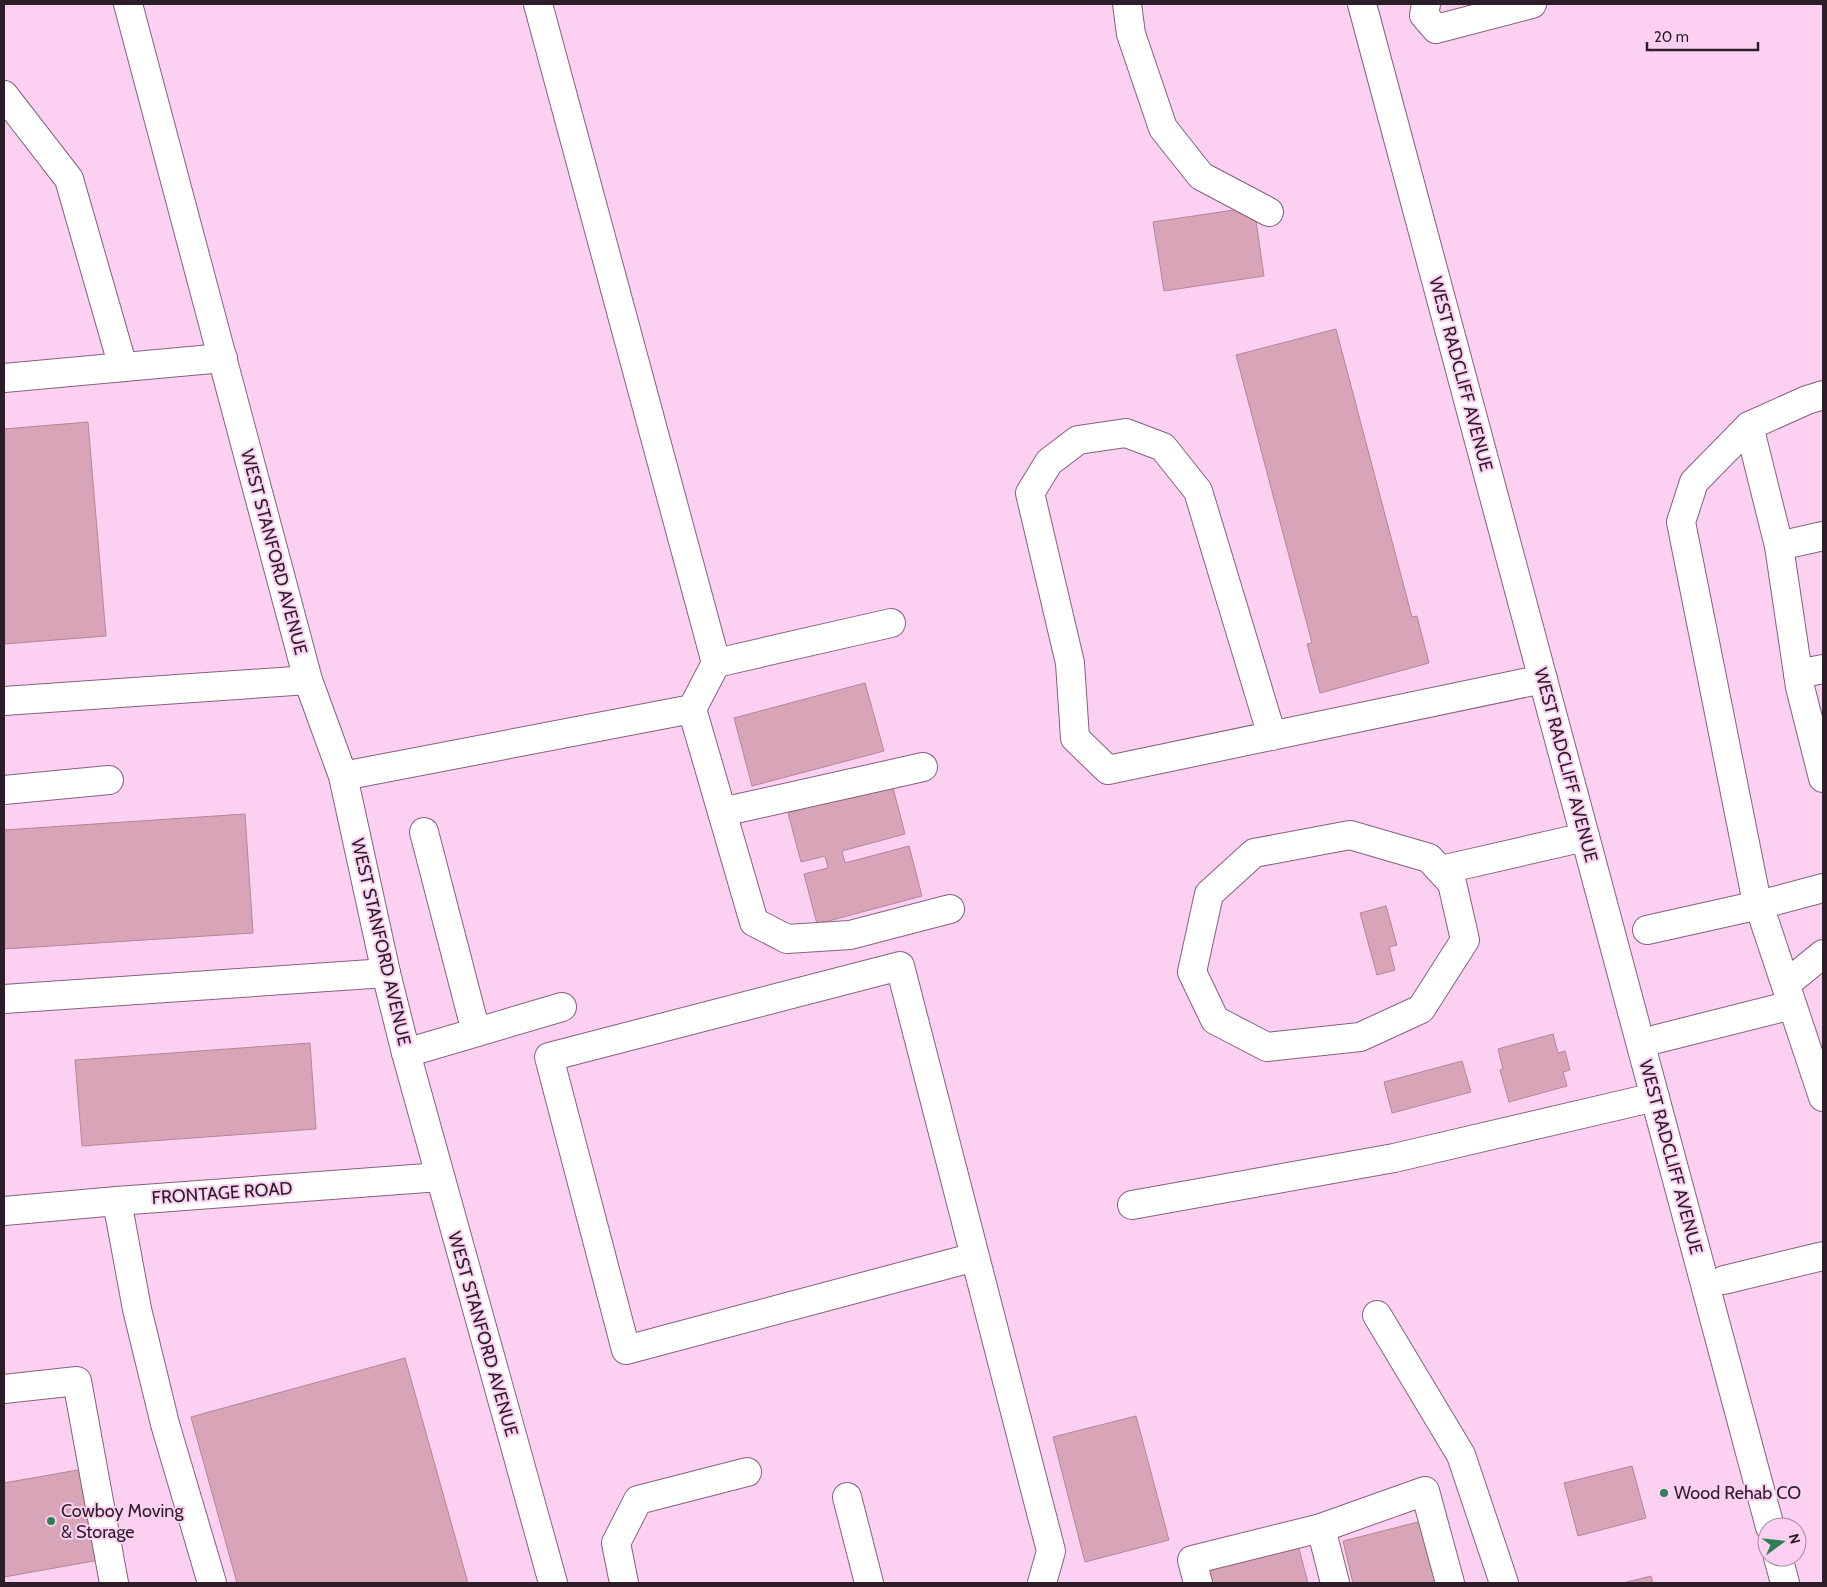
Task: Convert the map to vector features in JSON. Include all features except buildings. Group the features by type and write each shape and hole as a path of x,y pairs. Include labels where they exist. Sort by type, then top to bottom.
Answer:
{"street":[{"name":"WEST STANFORD AVENUE","path":"128,4 308,680 343,776 386,974 406,1052 553,1583"},
{"path":"538,4 716,663 692,709 754,922 787,939 850,934 950,909"},
{"path":"1127,4 1131,34 1162,128 1201,176 1269,212"},
{"name":"WEST RADCLIFF AVENUE","path":"1362,4 1767,1517"},
{"path":"1426,4 1424,15 1436,29 1532,4"},
{"path":"4,95 69,179 123,367"},
{"path":"4,378 223,358"},
{"path":"1821,1082 1755,893 1681,522 1694,482 1749,426 1823,394"},
{"path":"1749,426 1811,671 1800,687 1823,778"},
{"path":"1272,736 1198,491 1163,448 1126,433 1078,440 1048,462 1030,493 1070,663 1075,738 1108,770 1272,736 1543,679"},
{"path":"1779,546 1823,536"},
{"path":"716,663 891,623"},
{"path":"4,701 308,680"},
{"path":"343,776 692,709"},
{"path":"722,812 923,767"},
{"path":"4,790 109,780"},
{"path":"424,832 476,1032"},
{"path":"1350,835 1429,858 1441,870 1452,883 1465,940 1421,1009 1360,1037 1267,1047 1215,1020 1192,972 1209,894 1254,853 1350,835"},
{"path":"1441,870 1585,837"},
{"path":"1647,930 1759,905 1823,888"},
{"path":"1657,1039 1789,994 1823,954"},
{"path":"976,1258 626,1350 549,1056 900,966 976,1258 1051,1551 1042,1583"},
{"path":"4,1000 386,974"},
{"path":"406,1052 562,1007"},
{"path":"1132,1205 1394,1158 1655,1096"},
{"name":"FRONTAGE ROAD","path":"4,1211 440,1177"},
{"path":"117,1201 137,1308 166,1424 212,1583"},
{"path":"1724,1280 1823,1256"},
{"path":"1377,1315 1461,1455 1504,1583"},
{"path":"4,1389 77,1380 114,1583"},
{"path":"624,1583 616,1543 638,1500 747,1472"},
{"path":"1198,1583 1192,1560 1321,1528 1425,1491 1450,1583"},
{"path":"847,1497 869,1583"},
{"path":"1321,1528 1336,1583"},
{"path":"1781,1567 1785,1583"}],"place":[{"name":"Wood Rehab CO","path":"1664,1493"},
{"name":"Cowboy Moving & Storage","path":"51,1521"}]}
